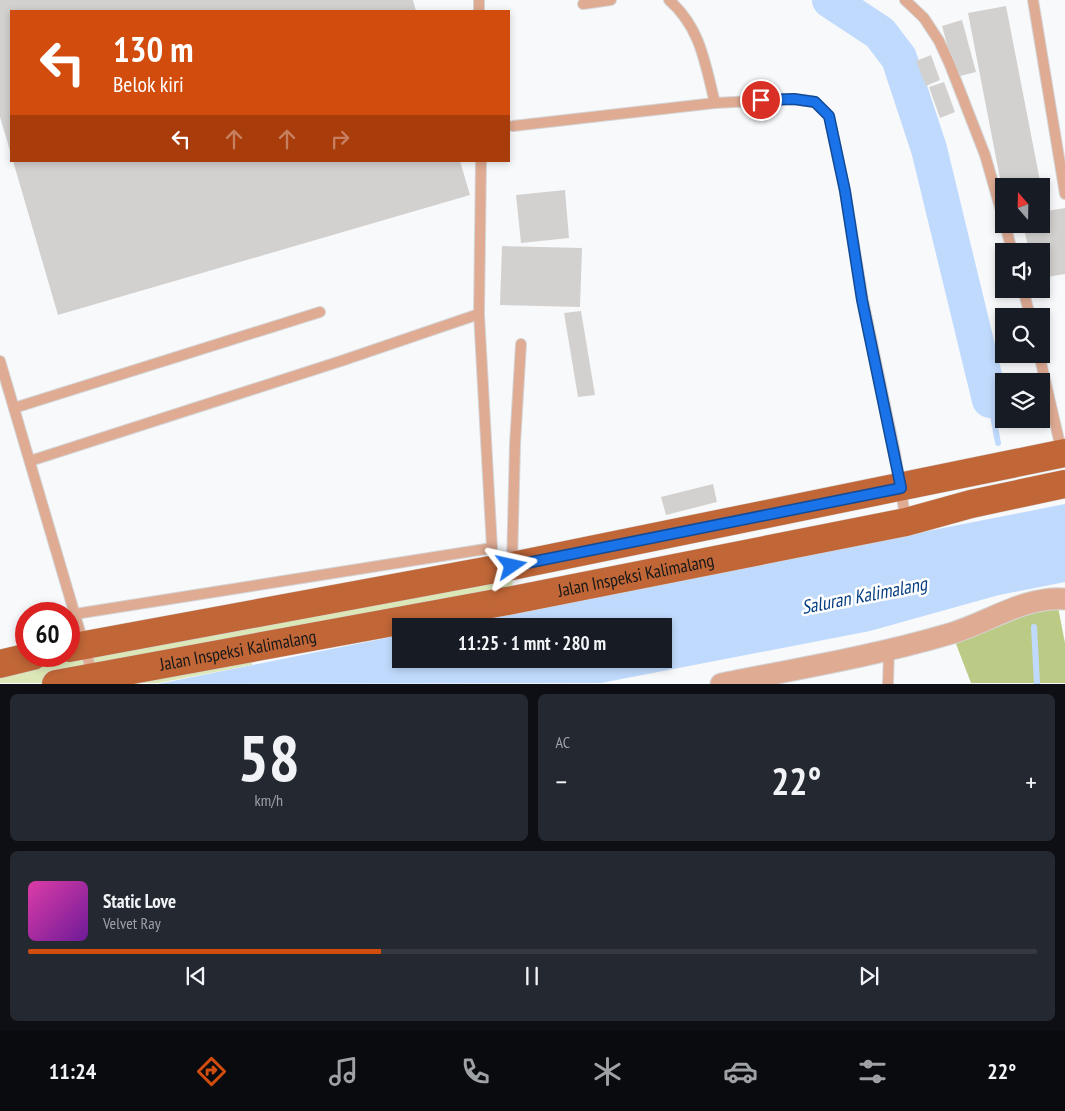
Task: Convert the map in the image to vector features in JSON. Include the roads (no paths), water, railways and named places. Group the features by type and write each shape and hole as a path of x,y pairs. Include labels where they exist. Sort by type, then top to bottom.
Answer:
{"main road":[{"name":"Jalan Inspeksi Kalimalang","path":"80,645 512,566 901,488 966,472 1064,457"},
{"name":"Jalan Inspeksi Kalimalang","path":"56,684 513,600 906,522 971,504 1057,486"},
{"path":"0,664 15,660"}],"street":[{"path":"721,684 889,650 952,633 1036,600 1065,599"}],"lane":[{"path":"583,4 611,0"},
{"path":"669,0 684,13 701,46 715,103"},
{"path":"905,0 924,18 939,41 985,155 995,190"},
{"path":"1033,0 1065,194"},
{"path":"513,126 715,103 794,99 815,102 829,116 845,191 862,300 901,488 906,522"},
{"path":"80,613 492,548 478,314 481,162"},
{"path":"14,408 320,312"},
{"path":"30,461 341,361 478,314"},
{"path":"512,566 514,453 521,344"},
{"path":"0,361 71,602"},
{"path":"1041,363 1064,457"},
{"path":"888,684 889,650"},
{"path":"80,653 93,676"}],"water":[{"name":"Saluran Kalimalang","path":"1065,504 1065,582 999,595 870,631 601,683 158,684 392,637 392,668 672,668 672,618 488,618"}],"waterway":[{"path":"830,0 880,33 899,58 929,149 990,400"},
{"path":"990,400 998,443"},
{"path":"1034,627 1037,684"}]}
